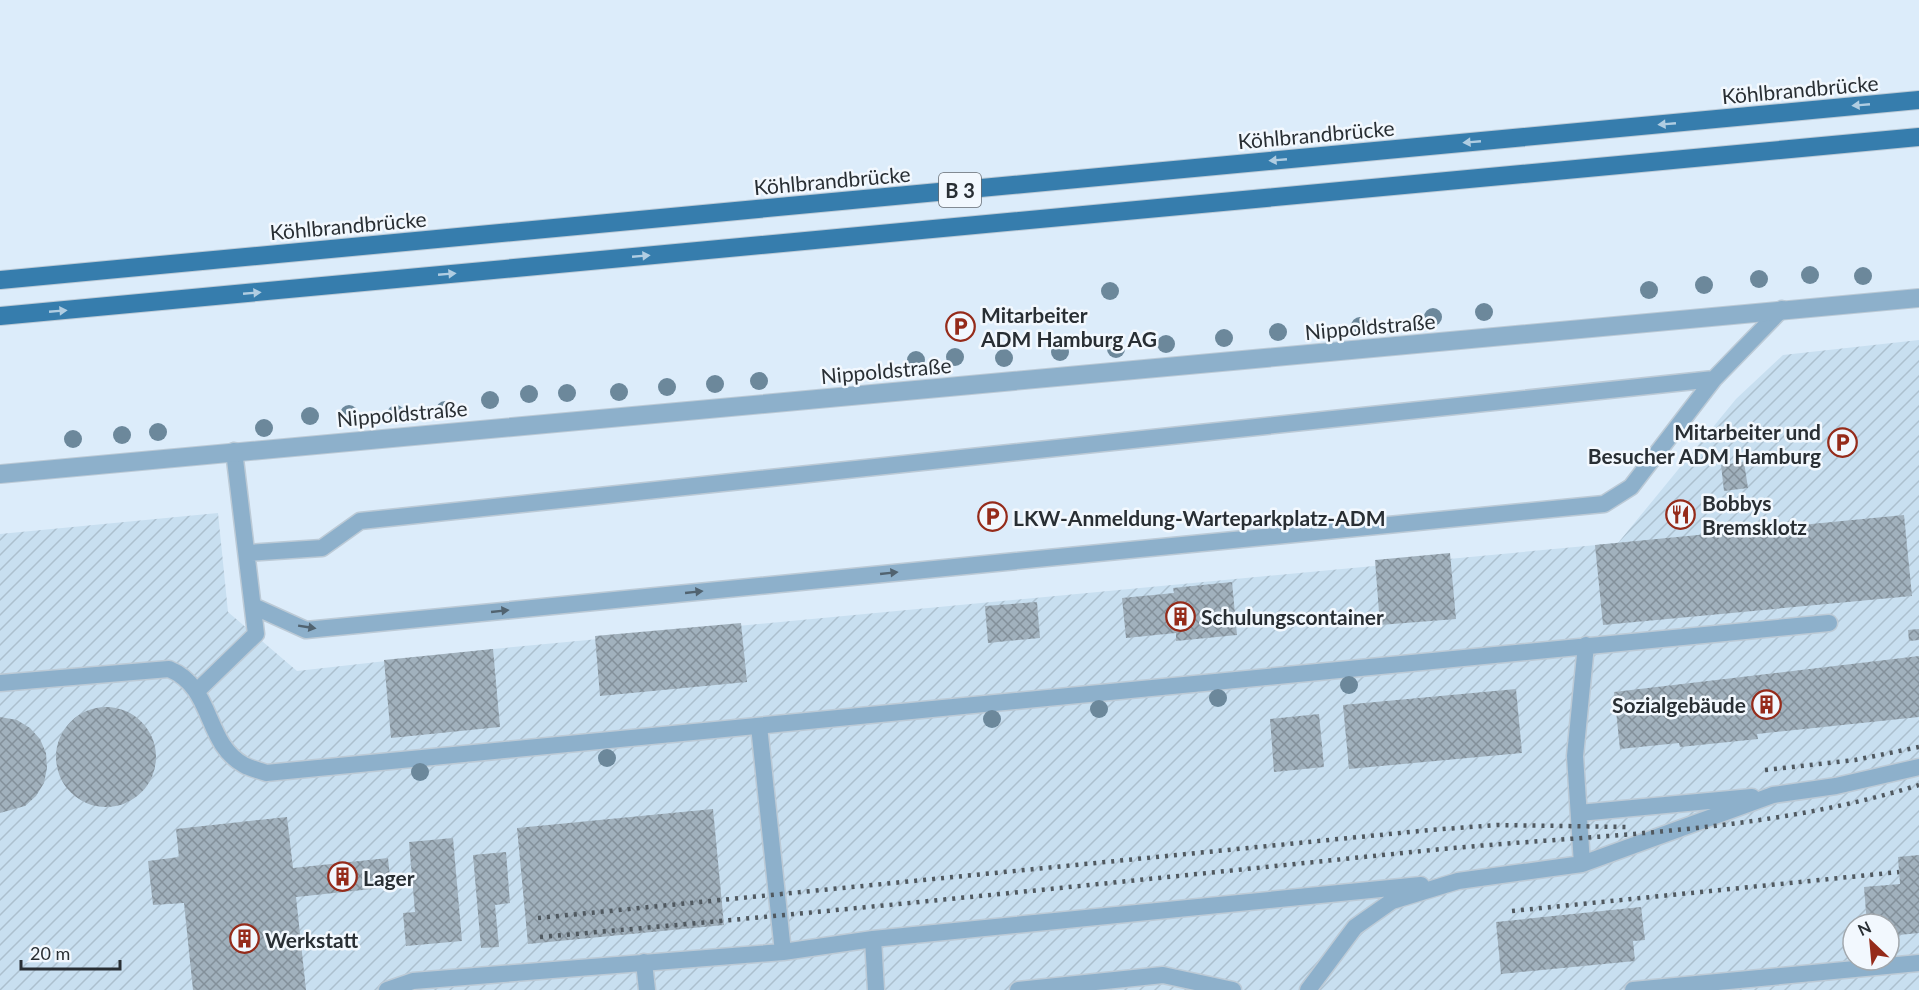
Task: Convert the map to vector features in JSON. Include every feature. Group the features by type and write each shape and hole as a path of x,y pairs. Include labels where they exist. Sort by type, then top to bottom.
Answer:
{"main road":[{"name":"Köhlbrandbrücke","path":"0,280 1919,100"},
{"name":"B 3","path":"0,316 1919,137"}],"street":[{"name":"Nippoldstraße","path":"0,474 1919,298"}],"lane":[{"path":"253,606 306,630 1604,504 1631,487 1714,379 1782,309"},
{"path":"247,553 322,548 360,521 1714,379"},
{"path":"198,690 256,634 234,451"},
{"path":"0,683 169,669 183,675 198,690 208,720 232,756 244,765 266,773 1829,623"},
{"path":"1582,864 1575,756 1586,645"},
{"path":"759,726 783,951"},
{"path":"1579,813 1773,795 1836,786 1919,767"},
{"path":"387,990 413,981 783,951 873,939 1458,881 1582,864 1773,795"},
{"path":"1308,990 1355,927 1392,901 1458,881"},
{"path":"873,939 876,990"},
{"path":"644,962 647,990"},
{"path":"1633,990 1919,963"},
{"path":"1018,990 1163,975 1233,990"}],"shaded area":[{"path":"1919,340 1919,990 0,990 0,534 218,513 228,612 297,671 493,649 1618,543 1736,399 1783,355"}],"building":[{"path":"1744,462 1748,488 1724,491 1721,465"},
{"path":"1904,515 1912,596 1603,625 1595,545"},
{"path":"1450,553 1456,619 1380,625 1375,560"},
{"name":"Schulungscontainer","path":"1232,582 1237,635 1176,641 1176,633 1126,638 1122,598 1174,593 1173,588"},
{"path":"1037,602 1040,638 988,643 985,606"},
{"path":"741,623 747,682 600,696 595,636"},
{"path":"1919,629 1919,640 1909,641 1908,630"},
{"path":"493,649 500,727 391,738 384,660"},
{"name":"Sozialgebäude","path":"1919,656 1919,717 1757,734 1758,739 1680,747 1679,743 1620,749 1614,692"},
{"path":"1516,689 1522,753 1349,769 1343,705"},
{"path":"106,707 125,711 141,722 152,738 156,757 152,776 141,792 125,803 106,807 87,803 71,792 60,776 56,757 60,738 71,722 87,711"},
{"path":"1319,714 1324,767 1274,772 1270,719"},
{"path":"0,717 17,720 30,728 40,739 46,753 47,768 44,783 36,796 25,806 0,813"},
{"path":"713,809 724,925 528,944 517,828"},
{"path":"287,817 293,868 388,858 391,887 296,897 306,990 193,990 184,903 153,905 148,861 179,857 176,829"},
{"path":"453,838 462,941 406,946 403,913 415,912 409,842"},
{"path":"506,852 510,903 495,905 499,947 481,948 473,855"},
{"path":"1919,855 1919,933 1901,935 1901,912 1866,912 1864,887 1900,884 1898,857"},
{"path":"1641,907 1645,940 1633,941 1635,961 1501,974 1496,922"}],"railway":[{"path":"1765,770 1855,760 1919,747"},
{"path":"540,937 871,907 1485,845 1673,830 1797,814 1919,785"},
{"path":"538,918 1430,830 1497,825 1629,827"},
{"path":"1512,911 1899,872"}],"place":[{"name":"Mitarbeiter ADM Hamburg AG","path":"960,326"},
{"name":"Mitarbeiter und Besucher ADM Hamburg","path":"1842,443"},
{"name":"Bobbys Bremsklotz","path":"1681,514"},
{"name":"LKW-Anmeldung-Warteparkplatz-ADM","path":"992,517"},
{"name":"Schulungscontainer","path":"1180,616"},
{"name":"Sozialgebäude","path":"1767,704"},
{"name":"Lager","path":"342,877"},
{"name":"Werkstatt","path":"244,939"}]}
